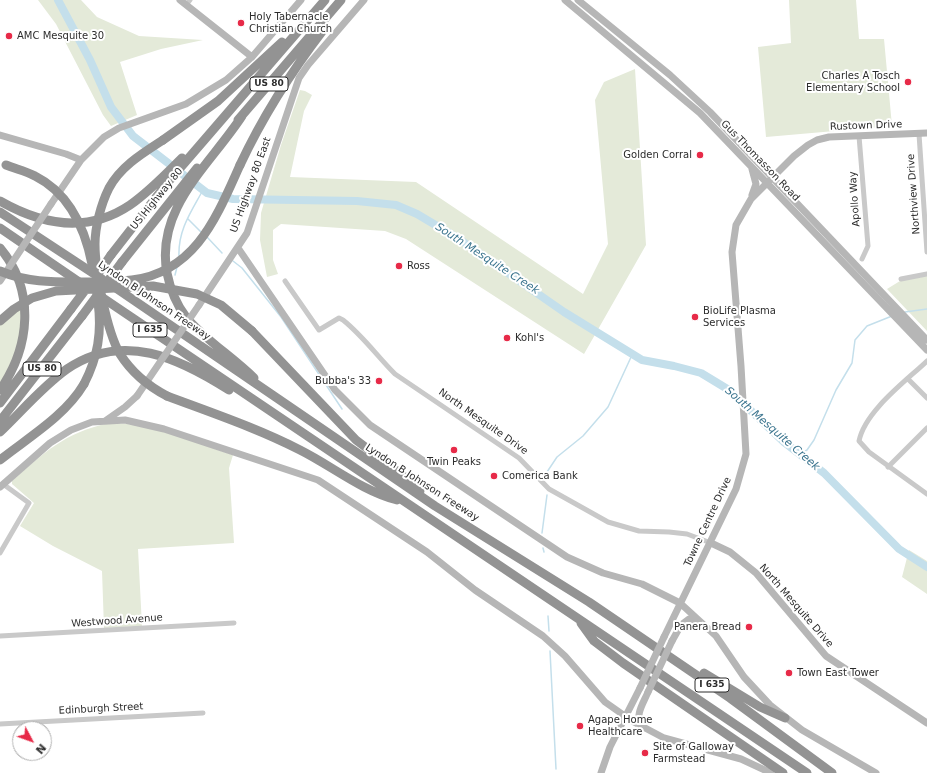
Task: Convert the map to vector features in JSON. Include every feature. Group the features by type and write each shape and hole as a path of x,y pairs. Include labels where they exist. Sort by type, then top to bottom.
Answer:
{"highway":[{"name":"US 80","path":"165,180 209,135 325,0"},
{"name":"US 80","path":"182,191 199,169 226,140 242,116 341,0"},
{"path":"0,271 28,280 55,283 133,280 159,273 182,259 198,244 217,216 240,165 281,88 310,47 347,0"},
{"path":"302,27 279,45 218,101 136,158 115,179 104,204 97,227 95,244 104,305 112,339 131,370 151,387 167,396 266,434 313,457 381,496 405,502"},
{"path":"0,460 74,399 84,384 95,362 100,326 93,268 85,234 70,207 47,182 35,175 3,164"},
{"path":"0,201 17,211 37,219 59,223 80,223 100,219 121,210 165,180"},
{"name":"US Highway 80","path":"0,403 112,255 165,180"},
{"path":"182,191 171,218 165,242 166,268 173,294 179,306 195,326 239,362 271,395"},
{"name":"US Highway 80","path":"0,421 122,262 182,191"},
{"name":"Lyndon B Johnson Freeway","path":"0,212 120,291 435,506 589,602 730,698 832,773"},
{"name":"I 635","path":"0,228 807,773"},
{"path":"0,248 9,259 17,277 22,293 26,317 23,340 18,360 0,390"},
{"path":"0,321 14,309 32,298 56,291 153,286 198,294 221,305 252,331 356,440 409,480 435,506"},
{"path":"0,432 50,383 68,368 99,354 127,350 158,354 180,362 300,431"},
{"path":"589,602 760,707 785,718"},
{"path":"577,618 594,641 623,663 783,773"}],"main road":[{"path":"0,281 81,160 104,137 119,128 174,109 196,99 226,80 252,57 301,0"},
{"name":"US Highway 80 East","path":"2,486 62,435 82,425 105,421 125,407 137,396 238,248 251,222 293,93 303,71 364,0"},
{"name":"Gus Thomasson Road","path":"565,0 680,94 725,133 748,162 770,180"},
{"path":"575,8 581,1"},
{"name":"Gus Thomasson Road","path":"581,1 685,88 725,133 832,245 892,303 927,340"},
{"path":"185,2 252,57"},
{"path":"680,94 685,88"},
{"name":"Rustown Drive","path":"770,180 794,156 816,140 826,138 927,133"},
{"path":"0,135 66,154 81,160"},
{"path":"748,162 756,179 756,188 751,199"},
{"name":"Towne Centre Drive","path":"601,773 608,753 625,716 711,543 736,489 741,474 746,446 732,252 736,225 751,199 770,180"},
{"name":"Gus Thomasson Road","path":"832,245 882,304 927,350"},
{"name":"Lyndon B Johnson Freeway","path":"238,248 335,390 370,425 567,557 603,573 642,584 680,603 704,624 719,640 744,677 758,694 785,718 876,773"},
{"path":"105,421 125,420 164,429 318,480 427,552 475,590 543,636 565,656 605,702 641,727 676,742 717,751 741,759 771,773"},
{"name":"North Mesquite Drive","path":"711,543 730,552 756,573 826,656 927,723"},
{"path":"641,727 638,721 639,712 672,641 683,622 693,620 704,624"}],"street":[{"name":"Northview Drive","path":"919,134 927,252"},
{"name":"Apollo Way","path":"859,136 868,246 862,259"},
{"path":"901,278 927,274"},
{"name":"North Mesquite Drive","path":"285,281 319,330 339,318 343,320 364,338 395,374 519,458 549,489 608,522 623,527 654,532 677,533 711,543"},
{"path":"927,361 868,420 860,435 859,442 888,467 927,494"},
{"path":"908,379 927,398"},
{"path":"888,467 927,428"},
{"path":"0,553 29,503 2,486"},
{"name":"Westwood Avenue","path":"0,636 234,623"},
{"name":"Edinburgh Street","path":"0,724 203,713"}],"green space":[{"path":"38,0 81,0 97,17 139,36 203,40 161,49 120,62 137,115 111,126 103,115 56,24"},
{"path":"789,0 856,0 859,39 884,39 892,126 766,137 758,47 791,43"},
{"path":"635,69 646,245 584,354 406,239 385,231 281,224 273,230 273,260 278,274 267,277 260,240 261,213 281,145 300,90 312,95 304,111 290,177 416,182 583,294 608,244 595,100 604,82"},
{"path":"927,276 927,331 887,289 900,281"},
{"path":"22,307 21,341 0,385 0,324"},
{"path":"109,423 141,426 157,430 233,455 229,468 234,543 138,549 142,626 104,628 102,571 53,546 20,526 34,503 12,484 12,481 35,461 67,438 93,427"},
{"path":"909,550 927,561 927,594 902,577"}],"waterway":[{"name":"South Mesquite Creek","path":"58,0 90,60 111,107 133,136 207,193 233,199 357,201 396,205 417,214 459,239 564,312 642,360 701,373 729,390 784,442 824,473 899,549 927,567"},
{"path":"179,256 179,247 183,229 203,190"},
{"path":"188,219 201,232"},
{"path":"207,237 222,253"},
{"path":"233,261 242,268 281,317 342,409"},
{"path":"175,275 177,267"},
{"path":"905,312 927,309"},
{"path":"796,452 802,453 807,450 814,440 836,390 852,363 855,340 867,326 892,316"},
{"path":"547,472 557,457 583,436 608,407 632,355"},
{"path":"542,533 547,495"},
{"path":"543,548 544,552"},
{"path":"548,616 549,631"},
{"path":"550,651 556,769"}],"place":[{"name":"Holy Tabernacle Christian Church","path":"241,23"},
{"name":"AMC Mesquite 30","path":"9,36"},
{"name":"Charles A Tosch Elementary School","path":"908,82"},
{"name":"Golden Corral","path":"700,155"},
{"name":"Ross","path":"399,266"},
{"name":"BioLife Plasma Services","path":"695,317"},
{"name":"Kohl's","path":"507,338"},
{"name":"Bubba's 33","path":"379,381"},
{"name":"Twin Peaks","path":"454,450"},
{"name":"Comerica Bank","path":"494,476"},
{"name":"Panera Bread","path":"749,627"},
{"name":"Town East Tower","path":"789,673"},
{"name":"Agape Home Healthcare","path":"580,726"},
{"name":"Site of Galloway Farmstead","path":"645,753"}]}
